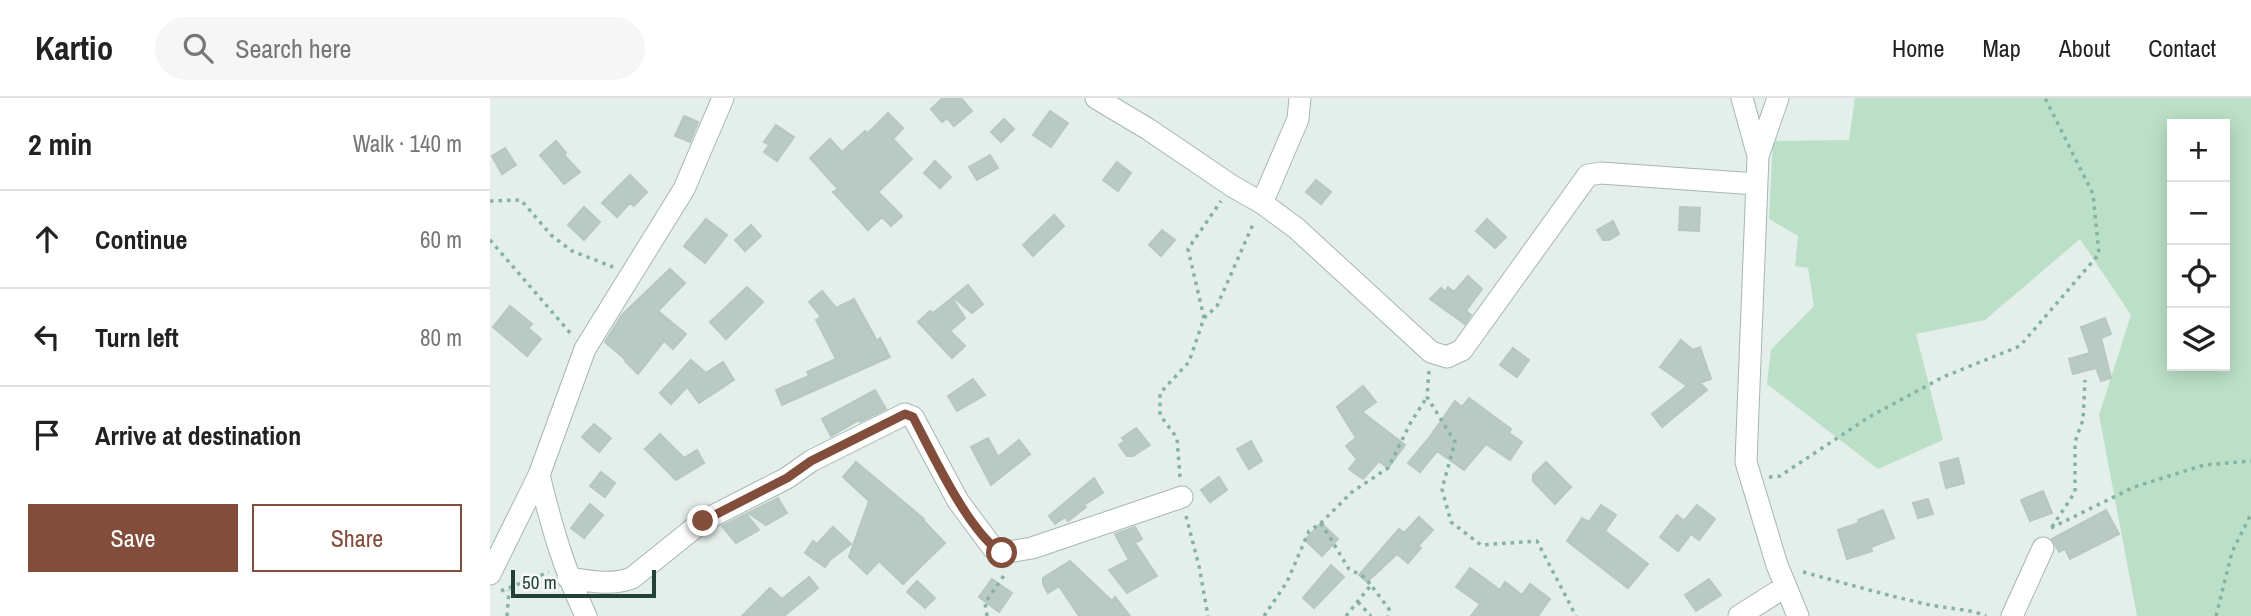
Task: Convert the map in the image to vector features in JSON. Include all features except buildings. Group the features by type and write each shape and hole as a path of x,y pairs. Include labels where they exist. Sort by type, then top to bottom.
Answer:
{"street":[{"path":"495,582 540,475 585,349 684,189 723,98"},
{"path":"1096,98 1262,203 1314,243 1431,352 1447,357 1462,350 1588,175 1601,173 1756,184"},
{"path":"1262,203 1298,119 1300,98"},
{"path":"1742,98 1758,156"},
{"path":"1778,98 1758,156 1746,446 1750,479 1777,565 1798,616"},
{"path":"568,578 620,583 632,578 703,521 787,478 811,461 905,414 913,417 958,501 993,548 1002,553 1032,548 1182,497"},
{"path":"540,475 555,540 568,578 586,616"},
{"path":"2011,616 2047,538"},
{"path":"1739,616 1785,587"}],"path":[{"path":"1750,479 1780,476 1869,417 1942,377 2020,346 2099,254 2093,194 2045,98"},
{"path":"1204,318 1188,249 1232,186"},
{"path":"490,201 521,200 551,235 572,251 631,274"},
{"path":"1208,616 1182,497 1177,438 1160,415 1160,393 1189,362 1204,318 1217,306 1262,203"},
{"path":"490,240 585,349"},
{"path":"1264,616 1287,582 1308,531 1321,523 1352,492 1388,468 1427,397 1431,352"},
{"path":"2047,538 2075,492 2075,442 2083,420 2085,380"},
{"path":"1427,397 1455,442 1442,489 1451,522 1481,545 1537,541 1576,616"},
{"path":"2047,538 2134,486 2204,466 2251,461"},
{"path":"2216,616 2232,552 2251,514"},
{"path":"1321,523 1349,569 1364,577 1396,616"},
{"path":"987,616 985,604 1009,569 1002,553"},
{"path":"1777,565 1886,595 1975,611 1986,616"},
{"path":"495,582 509,590 549,572 568,578"},
{"path":"1346,616 1371,585"},
{"path":"1358,602 1371,616"},
{"path":"1388,616 1389,609"}],"green space":[{"path":"1855,98 2251,98 2251,616 2137,616 2099,415 2131,315 2080,239 1985,320 1916,334 1943,440 1878,469 1767,384 1771,350 1814,306 1808,268 1795,266 1798,236 1769,219 1773,141 1849,140"}],"route":[{"path":"703,521 787,478 811,461 905,414 913,417 958,501 993,548 1002,553"}]}
